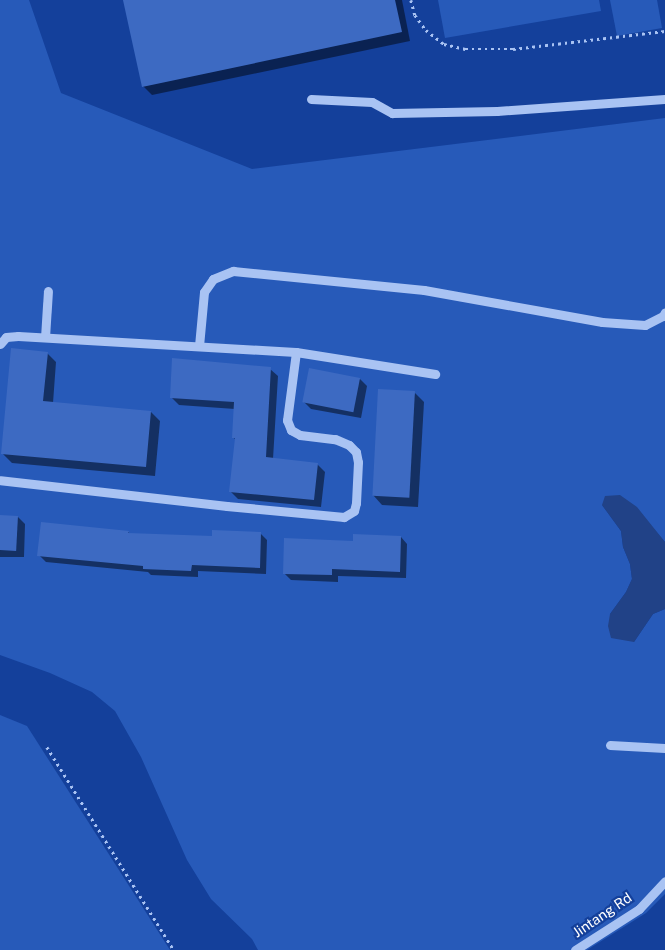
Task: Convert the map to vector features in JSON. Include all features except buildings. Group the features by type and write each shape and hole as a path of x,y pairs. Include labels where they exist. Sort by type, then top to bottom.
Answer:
{"street":[{"path":"312,99 372,102 392,113 497,111 665,99"},
{"path":"199,346 204,292 213,279 233,271 424,290 602,322 645,324 663,316 665,312"},
{"path":"45,337 48,291"},
{"path":"0,344 6,337 45,337 296,352 435,374"},
{"path":"0,480 227,506 344,517 354,511 356,503 356,452 349,445 336,439 300,435 291,430 287,420 296,352"},
{"path":"610,745 665,748"},
{"name":"Jintang Rd","path":"574,950 634,912 665,881"}],"path":[{"path":"411,0 415,15 426,30 444,44 465,49 513,49 665,31"},
{"path":"47,747 174,950"}],"shaded area":[{"path":"0,0 29,0 61,93 252,169 665,118 665,542 653,528 602,505 621,531 623,547 630,564 632,579 626,592 610,614 634,642 653,614 665,609 665,894 646,913 587,950 258,950 252,939 211,899 187,860 141,757 115,711 92,692 50,673 0,655"},
{"path":"438,0 599,0 601,11 445,38"},
{"path":"610,0 657,0 662,28 617,36"},
{"path":"620,495 637,507 665,542 665,609 653,614 634,642 611,638 608,626 610,614 626,592 632,579 630,564 623,547 621,531 602,505 605,496"},
{"path":"0,715 27,726 170,950 0,950"}]}
